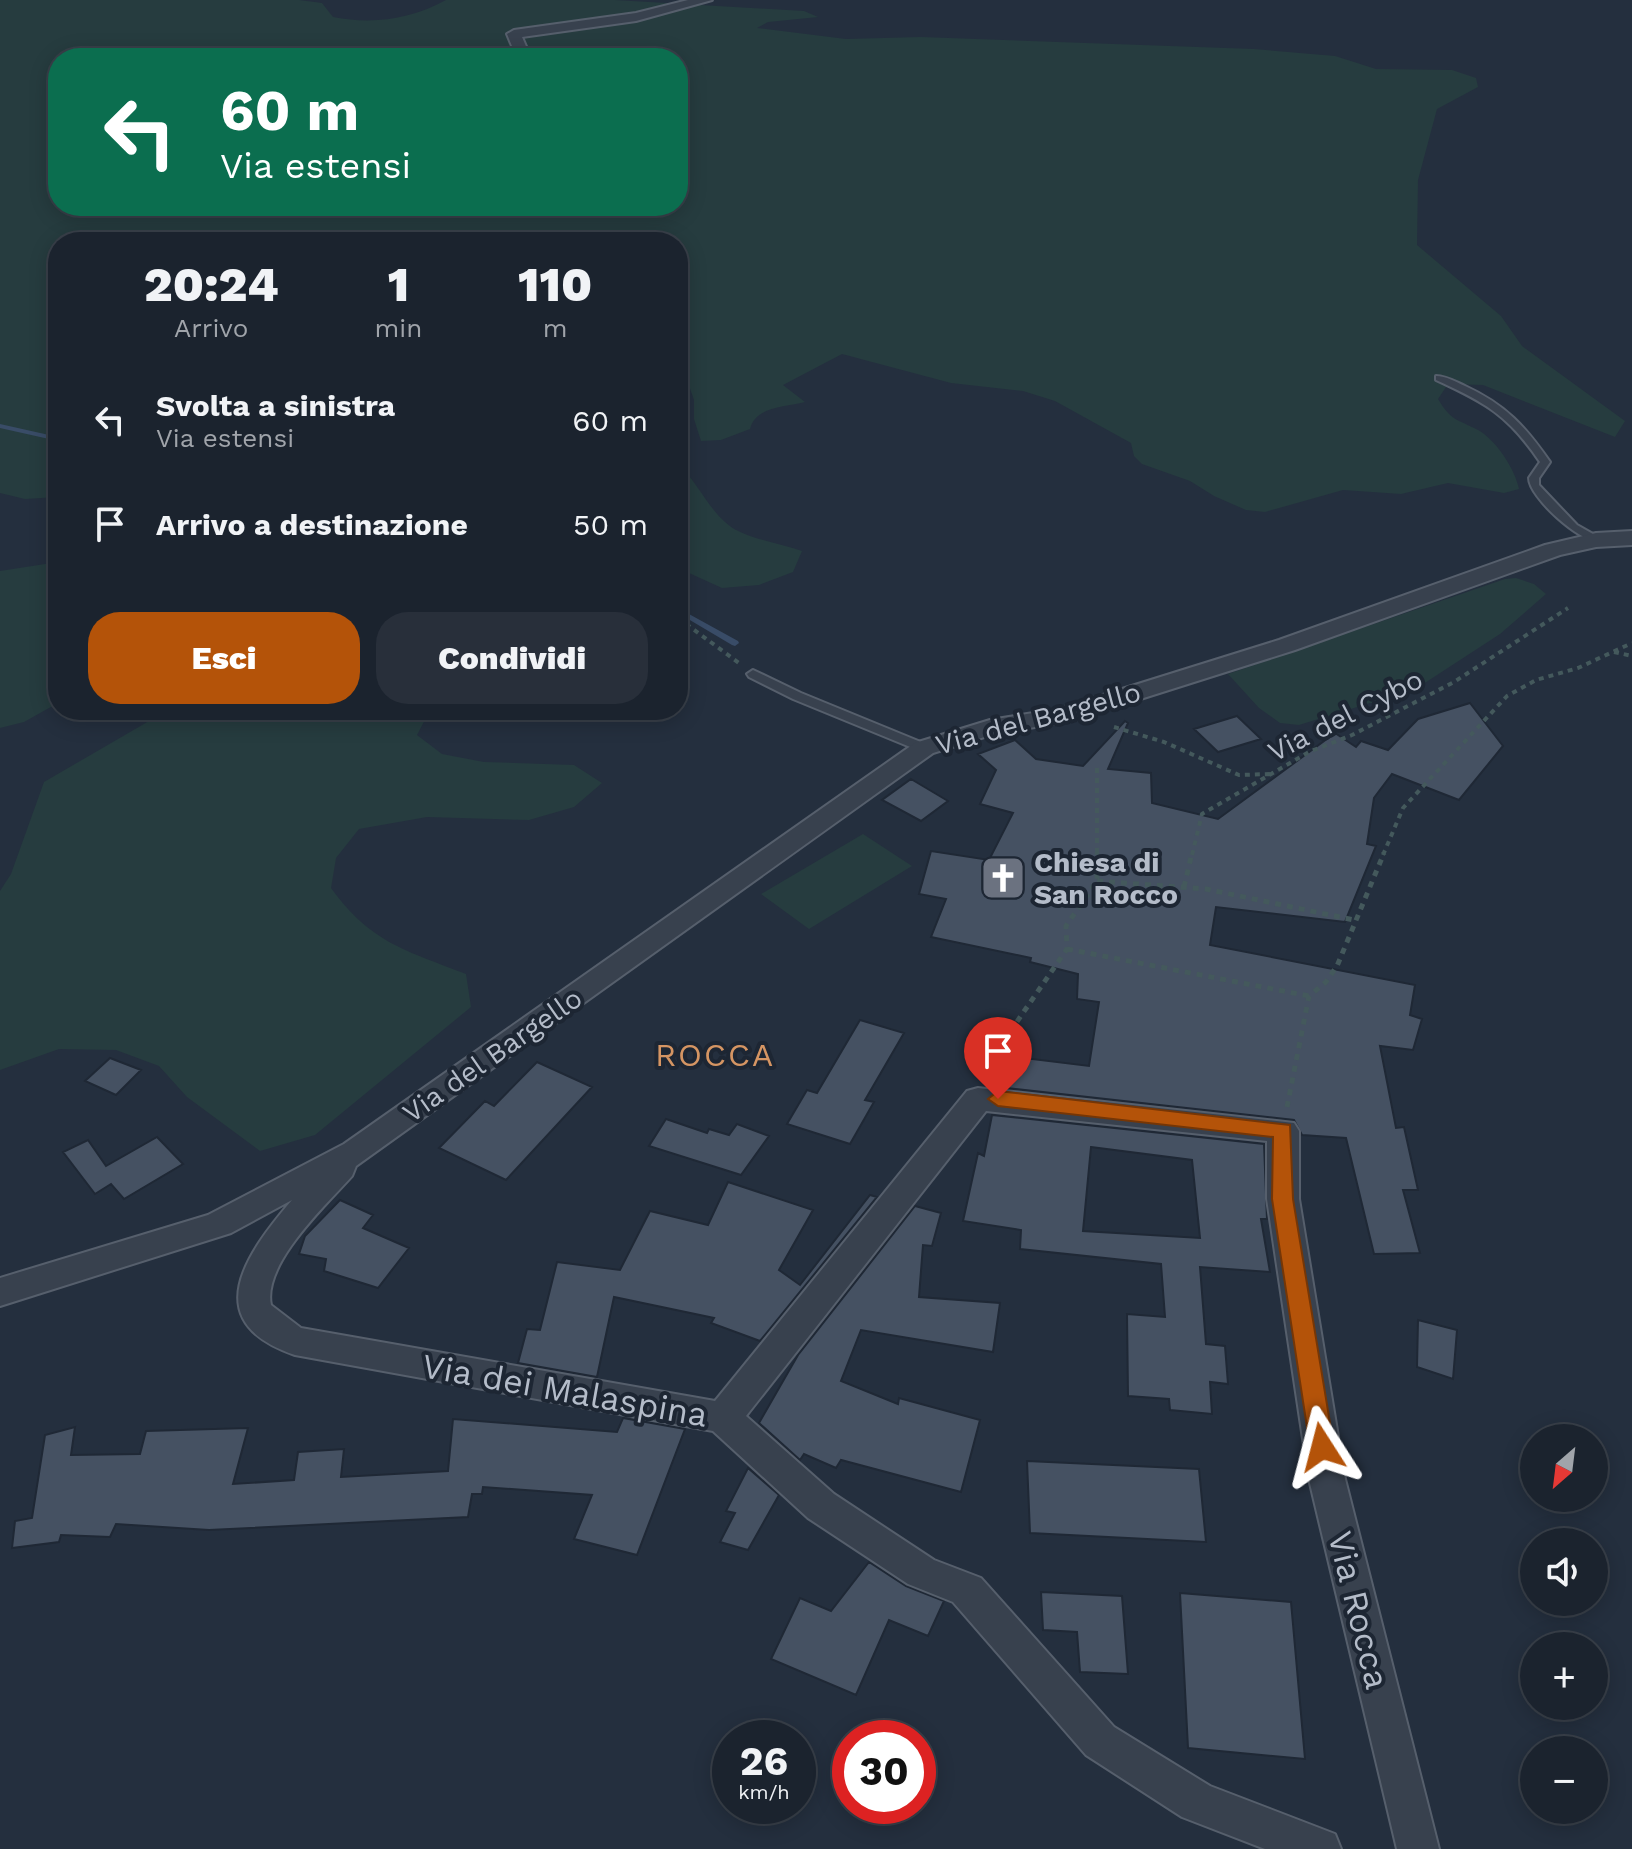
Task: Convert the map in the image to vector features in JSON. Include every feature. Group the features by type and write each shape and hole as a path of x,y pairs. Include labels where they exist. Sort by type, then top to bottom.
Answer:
{"street":[{"path":"520,48 514,34 636,17 705,0"},
{"name":"Via del Bargello","path":"355,1152 924,748 990,727 1062,716 1287,645 1553,550 1596,540 1632,538"},
{"path":"978,1099 1283,1131"},
{"name":"Via dei Malaspina","path":"355,1152 311,1200 266,1260 252,1287 259,1315 273,1331 295,1341 441,1370 723,1418 978,1099"},
{"name":"Via Rocca","path":"1283,1131 1283,1199 1327,1479 1418,1849"},
{"path":"0,1292 219,1224 355,1152"},
{"path":"723,1418 821,1506 921,1572 967,1590 1100,1741 1197,1802 1320,1849"}],"lane":[{"path":"1439,378 1503,408 1518,422 1545,462 1534,478 1534,486 1573,527 1596,540"},
{"path":"753,674 797,696 924,748"}],"path":[{"name":"Via del Cybo","path":"1184,887 1202,814 1309,752 1352,735 1454,682 1568,608"},
{"path":"688,625 753,674"},
{"path":"1283,1131 1309,996 1326,982 1337,966 1403,808 1507,696 1536,680 1578,668 1632,643"},
{"path":"1613,652 1632,656"},
{"path":"1062,716 1103,723 1164,742 1239,775 1273,773"},
{"path":"978,1099 978,1079 1067,949 1066,926 1097,881 1097,768"},
{"path":"1097,881 1184,887 1354,920"},
{"path":"1067,949 1309,996"}],"green space":[{"path":"0,0 299,0 322,3 333,17 377,20 419,12 446,0 615,0 804,11 818,17 768,22 757,28 846,39 921,37 1254,49 1335,56 1376,69 1452,70 1476,78 1478,87 1437,109 1418,180 1417,245 1501,316 1522,346 1625,421 1615,437 1483,385 1448,384 1438,399 1455,419 1478,430 1498,448 1509,464 1519,489 1504,493 1448,483 1401,494 1343,490 1265,512 1246,510 1190,481 1142,464 1134,456 1131,443 1055,401 1023,391 951,383 842,354 783,385 805,402 765,412 753,421 750,429 721,440 701,441 688,383 688,232 48,232 48,498 25,499 0,493"},
{"path":"688,475 719,516 736,530 802,551 793,572 759,585 722,588 688,573"},
{"path":"48,564 48,709 24,722 0,728 0,571"},
{"path":"1516,578 1534,584 1546,594 1500,634 1414,690 1387,703 1370,703 1299,725 1280,723 1259,708 1228,674 1505,579"},
{"path":"151,720 425,720 417,735 442,754 484,762 574,765 602,783 574,807 529,820 427,817 359,829 336,858 331,888 346,907 375,933 407,951 466,974 471,1007 315,1135 260,1151 187,1097 159,1066 116,1050 59,1049 0,1070 0,891 11,874 44,782"},
{"path":"863,834 912,866 809,929 761,894"}],"building":[{"path":"1470,703 1503,746 1459,800 1392,774 1374,798 1367,844 1376,846 1345,922 1216,907 1210,945 1415,985 1410,1015 1422,1019 1413,1050 1380,1046 1396,1128 1404,1127 1418,1190 1403,1190 1420,1253 1374,1254 1346,1138 1302,1135 1294,1120 997,1087 1008,1056 1089,1066 1099,1002 1077,999 1078,974 1030,962 1031,958 931,937 946,899 919,894 931,851 989,860 1013,813 980,804 996,770 978,754 1015,740 1036,759 1083,766 1125,721 1128,723 1108,769 1151,773 1152,803 1218,819 1335,733 1356,747 1361,741 1388,750 1418,719"},
{"path":"1237,716 1261,739 1218,752 1194,729"},
{"path":"911,779 948,801 921,821 882,800"},
{"path":"860,1020 904,1033 865,1100 874,1102 850,1144 787,1124 807,1090 817,1093"},
{"path":"110,1058 141,1070 116,1095 85,1081"},
{"path":"537,1062 592,1087 506,1180 439,1148 485,1101 494,1106"},
{"path":"992,1115 1264,1144 1267,1219 1261,1219 1270,1272 1200,1267 1206,1344 1225,1346 1228,1384 1210,1382 1212,1414 1170,1410 1169,1399 1128,1396 1127,1314 1165,1317 1161,1264 1020,1249 1021,1230 963,1221 978,1153 984,1156","holes":["1091,1147 1192,1160 1200,1238 1083,1231"]},
{"path":"666,1119 707,1133 709,1129 729,1135 737,1124 769,1136 741,1175 649,1146"},
{"path":"157,1137 183,1164 124,1199 111,1184 95,1194 63,1152 88,1140 106,1166"},
{"path":"728,1182 813,1210 779,1270 800,1285 870,1195 877,1197 760,1341 711,1323 714,1318 614,1297 597,1377 518,1363 527,1329 540,1330 557,1262 620,1270 650,1211 708,1225"},
{"path":"340,1200 373,1215 363,1228 409,1248 378,1288 324,1271 326,1259 299,1254 305,1236"},
{"path":"915,1206 941,1213 932,1246 923,1245 919,1297 1000,1303 993,1352 861,1330 841,1381 898,1404 899,1398 980,1420 961,1492 841,1460 836,1468 804,1454 800,1460 759,1423 798,1355"},
{"path":"1418,1320 1457,1330 1453,1379 1417,1367"},
{"path":"623,1418 685,1429 637,1555 574,1539 592,1495 483,1487 482,1494 472,1494 468,1517 209,1530 116,1524 110,1537 61,1535 59,1542 12,1548 15,1521 32,1518 45,1435 75,1427 71,1455 140,1454 146,1431 248,1428 233,1484 294,1480 298,1452 344,1449 341,1477 448,1471 453,1419 617,1432"},
{"path":"1027,1461 1199,1469 1206,1542 1030,1533"},
{"path":"748,1468 779,1495 748,1550 720,1542 735,1513 726,1511"},
{"path":"869,1562 906,1586 944,1601 928,1636 889,1620 856,1695 771,1659 800,1598 831,1611"},
{"path":"1041,1592 1122,1596 1128,1674 1080,1672 1077,1632 1043,1630"},
{"path":"1180,1593 1291,1602 1305,1759 1188,1748"}],"waterway":[{"path":"0,426 48,437"},
{"path":"688,616 735,643"}],"place":[{"name":"Chiesa di San Rocco","path":"1003,878"}],"district":[{"name":"ROCCA","path":"715,1055"}],"route":[{"path":"998,1099 1283,1131 1283,1199 1322,1447"}]}
